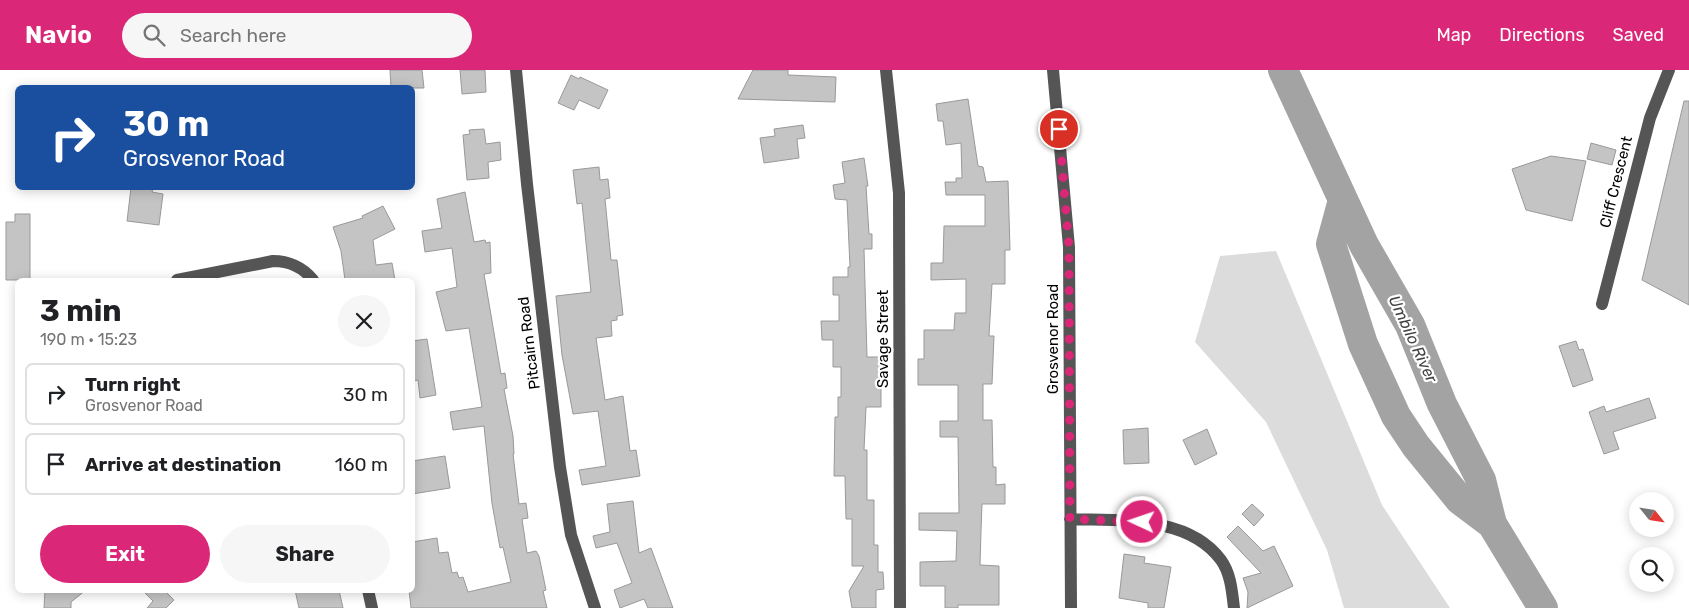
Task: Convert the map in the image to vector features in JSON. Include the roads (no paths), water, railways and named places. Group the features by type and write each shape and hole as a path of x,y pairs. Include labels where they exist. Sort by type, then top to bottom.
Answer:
{"street":[{"name":"Pitcairn Road","path":"516,70 526,184 560,467 571,535 595,608"},
{"name":"Savage Street","path":"886,70 899,192 900,608"},
{"name":"Grosvenor Road","path":"1052,70 1069,247 1071,608"},
{"name":"Cliff Crescent","path":"1602,304 1650,118 1669,70"},
{"path":"187,278 272,261 283,261 300,268 311,278"},
{"path":"1070,519 1142,522 1167,527 1190,536 1209,547 1221,561 1231,585 1234,608"},
{"path":"369,593 372,608"}],"waterway":[{"name":"Umbilo River","path":"1283,70 1364,245 1410,325 1442,404 1481,480 1492,524 1543,608"},
{"path":"1343,200 1331,244 1363,344 1396,416 1416,446 1460,500 1492,524"}]}
